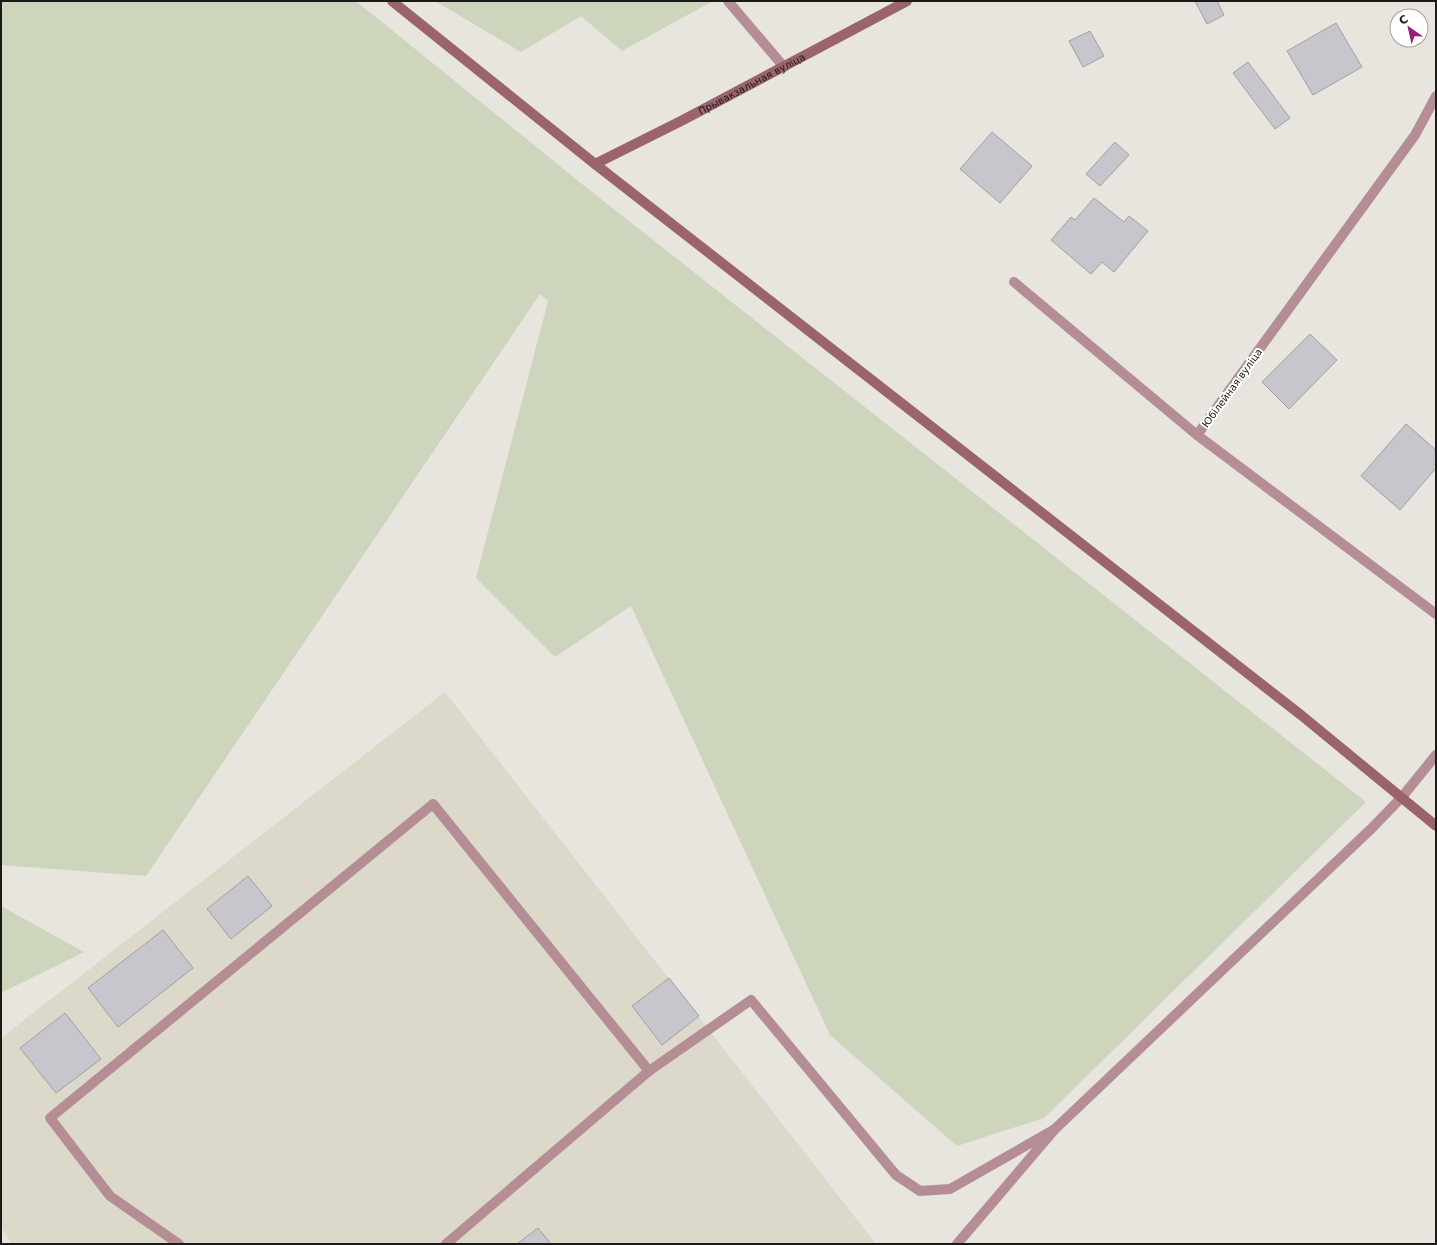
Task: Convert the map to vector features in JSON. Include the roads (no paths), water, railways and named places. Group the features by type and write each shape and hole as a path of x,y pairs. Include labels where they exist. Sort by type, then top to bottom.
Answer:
{"main road":[{"path":"392,1 595,164 1301,714 1436,826"},
{"name":"Прывакзальная вуліца","path":"595,164 683,120 907,1"}],"street":[{"path":"728,1 784,67"},
{"name":"Юбілейная вуліца","path":"1436,96 1415,135 1198,435 1436,614"},
{"path":"1014,282 1198,435"},
{"path":"963,1242 1055,1129 1402,797 1436,755"},
{"path":"179,1244 110,1196 50,1118 434,804 648,1071"},
{"path":"446,1244 648,1071 751,1000 896,1175 920,1191 950,1188 1055,1129"}]}
